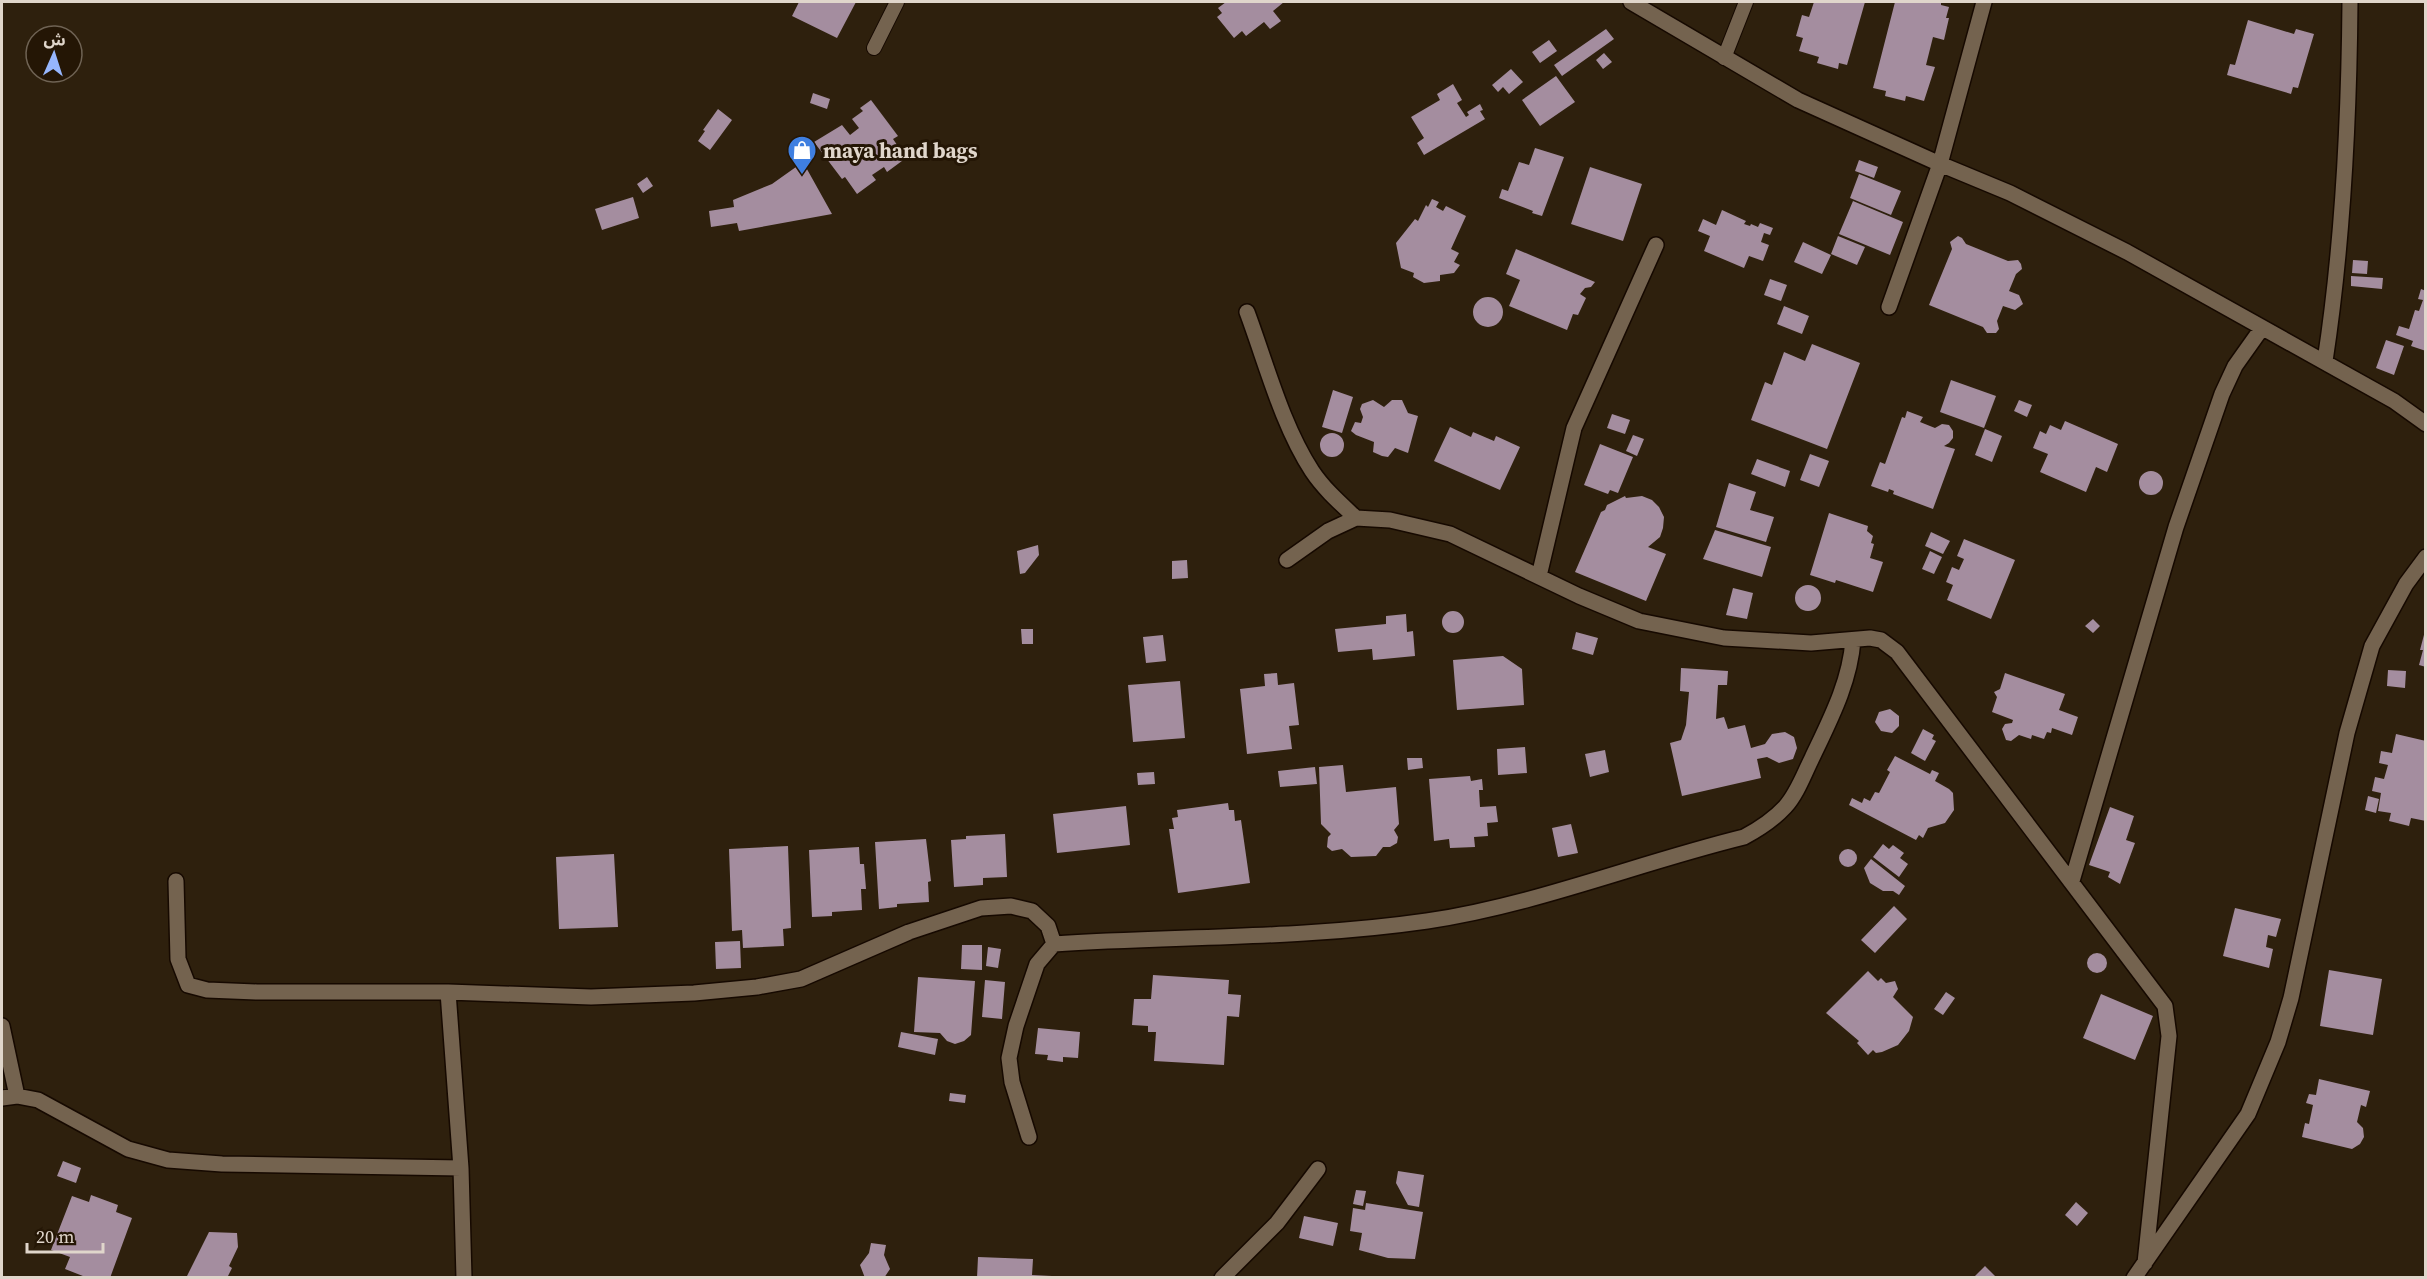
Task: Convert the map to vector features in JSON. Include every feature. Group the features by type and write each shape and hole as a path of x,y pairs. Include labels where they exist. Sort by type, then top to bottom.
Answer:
{"street":[{"path":"1631,2 1798,100 1940,164 2010,192 2127,252 2325,361 2394,401 2426,424"},
{"path":"1889,307 1940,164 1984,2"},
{"path":"2325,361 2336,285 2350,2"},
{"path":"1539,576 1575,428 1656,245"},
{"path":"1247,312 1286,419 1311,469 1328,492 1356,518"},
{"path":"2072,881 2176,527 2222,394 2235,366 2262,328"},
{"path":"1287,560 1328,531 1356,518 1390,520 1450,534 1579,596 1639,621 1724,638 1811,643 1870,638 1881,640 1897,652 2165,1006 2169,1036 2145,1263"},
{"path":"2134,1278 2248,1114 2278,1042 2290,998 2347,733 2372,646 2406,584 2426,557"},
{"path":"1029,1137 1012,1082 1009,1058 1016,1026 1037,964 1054,944 1241,938 1426,921 1489,910 1743,837 1762,828 1786,806 1804,775 1839,699 1850,663 1853,640"},
{"path":"176,881 178,959 188,985 207,990 448,992 591,997 694,993 757,987 801,979 909,932 981,908 1011,906 1032,911 1048,926 1054,944"},
{"path":"448,992 461,1168 464,1278"},
{"path":"2,1026 9,1097 38,1100 128,1149 168,1160 222,1164 461,1168"},
{"path":"1222,1278 1277,1223 1318,1169"}],"lane":[{"path":"874,48 897,2"},
{"path":"1724,58 1746,2"}],"building":[{"path":"799,2 856,2 837,38 792,16"},
{"path":"1226,2 1284,2 1273,11 1281,21 1270,29 1264,22 1246,36 1242,31 1234,38 1217,17 1222,13 1218,8"},
{"path":"1814,2 1865,2 1847,65 1839,63 1838,69 1817,63 1819,57 1799,51 1803,38 1796,36 1802,15 1809,17"},
{"path":"1895,2 1941,2 1941,5 1949,7 1944,40 1933,37 1926,65 1935,67 1924,101 1906,96 1905,101 1885,96 1886,91 1873,88"},
{"path":"2248,20 2294,34 2296,29 2314,34 2298,88 2293,87 2291,94 2227,75 2230,64 2235,65"},
{"path":"1606,29 1614,39 1562,76 1554,65"},
{"path":"1549,40 1557,51 1540,63 1532,52"},
{"path":"1604,53 1612,62 1603,69 1596,60"},
{"path":"1511,69 1523,82 1509,94 1503,87 1498,92 1492,85"},
{"path":"1556,76 1575,102 1540,126 1522,100"},
{"path":"1453,84 1462,100 1457,103 1466,117 1469,115 1467,112 1480,104 1483,110 1480,111 1485,119 1424,155 1417,143 1424,138 1411,117 1440,100 1437,94"},
{"path":"813,93 830,99 827,109 810,103"},
{"path":"871,100 898,136 893,139 906,158 887,172 884,167 872,175 876,180 857,194 845,177 842,179 814,142 842,125 850,135 859,128 852,119 863,111 860,108"},
{"path":"718,109 732,120 710,150 698,141"},
{"path":"1535,148 1564,157 1542,216 1499,198 1502,189 1508,191 1519,162 1529,165"},
{"path":"1859,160 1878,167 1874,178 1855,171"},
{"path":"803,162 832,214 739,231 737,223 711,227 709,211 734,207 733,200 772,184"},
{"path":"1590,167 1642,184 1623,241 1571,224"},
{"path":"1859,174 1901,191 1891,215 1850,198"},
{"path":"647,177 653,186 643,193 637,184"},
{"path":"633,197 639,218 602,230 595,209"},
{"path":"1432,199 1439,202 1436,207 1443,211 1446,206 1466,216 1451,249 1459,253 1454,262 1460,265 1454,273 1440,275 1440,281 1424,283 1413,277 1414,273 1401,268 1396,243 1415,219 1418,221 1426,205 1428,207"},
{"path":"1853,201 1903,222 1890,255 1839,234"},
{"path":"1722,210 1746,221 1744,224 1758,227 1760,223 1773,228 1770,235 1764,233 1761,242 1769,245 1763,261 1749,256 1744,268 1704,251 1710,236 1698,231 1703,219 1716,225"},
{"path":"1838,236 1865,247 1857,265 1831,254"},
{"path":"1958,236 1966,244 2008,261 2018,260 2021,264 2022,269 2016,274 2009,291 2019,295 2023,304 2015,310 2003,306 1997,321 1999,329 1996,333 1987,333 1983,327 1929,305 1952,249 1950,242"},
{"path":"1803,242 1831,255 1822,274 1794,262"},
{"path":"1516,249 1595,282 1580,294 1586,298 1578,315 1573,314 1567,330 1509,306 1520,280 1506,274"},
{"path":"2353,260 2368,261 2367,274 2352,273"},
{"path":"2351,276 2383,278 2382,289 2351,286"},
{"path":"1770,279 1787,285 1781,301 1764,295"},
{"path":"2421,289 2426,291 2426,351 2411,346 2413,341 2396,335 2399,326 2409,329 2415,310 2419,311 2423,300 2418,299"},
{"path":"1488,297 1499,301 1503,312 1499,323 1488,327 1477,323 1473,312 1477,301"},
{"path":"1784,306 1809,316 1802,334 1777,324"},
{"path":"2386,340 2404,346 2394,375 2376,368"},
{"path":"1812,344 1860,363 1827,449 1751,420 1765,382 1772,385 1784,352 1805,361"},
{"path":"1951,380 1996,396 1984,428 1940,412"},
{"path":"1333,390 1353,397 1342,433 1322,427"},
{"path":"1373,400 1384,407 1392,400 1402,400 1408,413 1418,416 1408,453 1395,448 1388,457 1382,456 1373,452 1374,442 1351,431 1355,422 1361,423 1362,404"},
{"path":"2019,400 2032,405 2027,417 2014,411"},
{"path":"1907,411 1923,417 1920,422 1935,428 1942,424 1949,425 1953,431 1953,438 1944,446 1955,449 1933,509 1893,494 1894,491 1889,489 1888,492 1871,486 1880,462 1885,464 1902,417 1905,418"},
{"path":"1612,414 1630,420 1625,434 1607,428"},
{"path":"2065,421 2118,444 2107,472 2096,467 2086,492 2040,472 2048,454 2033,448 2040,431 2046,434 2050,425 2061,430"},
{"path":"1450,427 1471,437 1473,432 1494,441 1496,436 1520,447 1500,490 1434,461"},
{"path":"1985,429 2002,436 1992,462 1975,455"},
{"path":"1332,433 1337,434 1343,440 1343,450 1337,456 1332,457 1327,456 1321,450 1320,445 1321,440 1327,434"},
{"path":"1633,435 1644,439 1637,456 1626,451"},
{"path":"1600,444 1633,457 1618,493 1610,490 1608,494 1584,485"},
{"path":"1810,454 1829,461 1819,487 1800,480"},
{"path":"1757,459 1790,471 1785,487 1751,474"},
{"path":"2151,471 2160,474 2163,483 2160,492 2151,495 2142,492 2139,483 2142,474"},
{"path":"1729,483 1756,492 1750,510 1774,517 1766,542 1716,527"},
{"path":"1625,496 1626,498 1642,496 1652,500 1664,517 1660,537 1648,547 1666,554 1646,601 1575,572 1601,512 1607,505"},
{"path":"1829,513 1868,526 1867,531 1873,536 1871,543 1874,544 1870,558 1883,562 1873,592 1836,580 1835,583 1810,575"},
{"path":"1715,530 1771,547 1762,577 1703,559"},
{"path":"1931,532 1950,541 1943,554 1925,546"},
{"path":"1964,539 2015,560 1991,619 1947,600 1953,585 1946,582 1952,567 1959,570 1964,559 1957,556"},
{"path":"1038,545 1039,555 1025,573 1020,574 1017,551"},
{"path":"1930,551 1942,557 1934,574 1922,569"},
{"path":"1187,560 1188,578 1172,579 1172,561"},
{"path":"1808,585 1817,589 1821,598 1817,607 1808,611 1799,607 1795,598 1799,589"},
{"path":"1733,588 1753,593 1747,619 1726,615"},
{"path":"1453,611 1461,614 1464,622 1461,630 1453,633 1445,630 1442,622 1445,614"},
{"path":"1406,614 1407,632 1413,631 1415,656 1373,660 1372,649 1338,652 1335,629 1386,624 1386,616"},
{"path":"2093,619 2100,626 2093,633 2085,626"},
{"path":"1021,629 1033,629 1033,644 1022,644"},
{"path":"2426,631 2426,667 2419,665"},
{"path":"1576,632 1598,638 1593,655 1572,649"},
{"path":"1163,635 1166,661 1146,663 1143,637"},
{"path":"1503,656 1522,669 1524,705 1457,710 1453,660"},
{"path":"1681,668 1728,671 1727,685 1718,685 1716,719 1724,717 1728,729 1745,725 1751,748 1765,744 1772,734 1785,732 1794,737 1797,748 1793,759 1779,763 1767,757 1757,759 1761,778 1682,796 1670,743 1681,740 1686,725 1689,692 1680,691"},
{"path":"2388,670 2406,671 2405,688 2387,686"},
{"path":"1277,673 1278,685 1294,683 1299,725 1289,726 1292,749 1247,754 1240,689 1265,686 1264,674"},
{"path":"2005,673 2065,694 2059,710 2078,717 2072,735 2052,728 2051,733 2047,732 2044,739 2032,735 2031,739 2019,735 2011,741 2006,740 2002,729 2005,724 2012,723 2013,720 1992,712 1997,697 1994,692 2000,689"},
{"path":"1180,681 1185,738 1133,742 1128,685"},
{"path":"1890,709 1899,716 1899,726 1892,733 1881,731 1875,722 1879,712"},
{"path":"1923,729 1934,735 1932,739 1936,741 1925,761 1911,753"},
{"path":"2396,734 2426,741 2426,821 2411,818 2409,826 2389,821 2391,813 2378,811 2381,793 2372,791 2375,777 2384,779 2388,765 2379,763 2381,751 2392,753"},
{"path":"1525,747 1527,773 1498,775 1497,749"},
{"path":"1605,750 1609,772 1590,777 1585,754"},
{"path":"1895,756 1930,774 1932,770 1939,773 1935,781 1953,793 1954,810 1945,823 1928,828 1923,838 1919,835 1916,840 1849,805 1852,798 1862,803 1864,798 1870,801 1875,792 1879,793"},
{"path":"1407,758 1422,758 1423,768 1408,770"},
{"path":"1343,765 1346,792 1396,787 1399,824 1394,830 1398,837 1397,843 1390,847 1383,847 1376,856 1351,857 1342,849 1332,851 1327,847 1328,837 1331,834 1321,824 1319,767"},
{"path":"1315,767 1317,784 1280,787 1278,771"},
{"path":"1154,772 1155,784 1138,785 1137,773"},
{"path":"1470,776 1471,781 1482,779 1483,790 1479,790 1480,807 1496,806 1498,822 1487,823 1488,836 1474,837 1475,847 1450,848 1449,839 1434,841 1429,779"},
{"path":"2368,796 2379,799 2376,813 2365,810"},
{"path":"1228,803 1229,810 1234,810 1235,821 1241,820 1250,883 1178,893 1169,829 1174,829 1172,818 1178,817 1177,810"},
{"path":"1126,806 1130,845 1057,853 1053,814"},
{"path":"2110,807 2134,816 2126,840 2135,843 2120,884 2108,877 2110,872 2089,865"},
{"path":"1571,824 1578,853 1558,857 1552,828"},
{"path":"1005,834 1007,877 983,878 983,885 954,887 951,840 966,839 966,836"},
{"path":"926,839 931,881 928,882 929,902 897,904 897,907 879,909 875,842"},
{"path":"1883,844 1889,849 1893,845 1904,853 1900,858 1908,864 1899,877 1873,857"},
{"path":"788,846 791,928 783,929 784,946 743,948 742,930 732,931 729,849"},
{"path":"859,847 860,864 864,864 866,889 861,889 862,910 832,912 832,916 812,917 809,850"},
{"path":"1844,849 1852,849 1857,854 1855,865 1844,867 1839,862 1839,854"},
{"path":"614,854 618,927 559,929 556,857"},
{"path":"1871,859 1905,886 1899,895 1893,891 1883,891 1870,883 1864,868"},
{"path":"1894,906 1907,919 1875,953 1861,940"},
{"path":"2235,908 2281,919 2276,937 2268,935 2266,947 2273,949 2269,968 2223,956"},
{"path":"740,941 741,968 716,969 715,942"},
{"path":"962,945 982,945 982,970 961,969"},
{"path":"988,947 1001,949 998,968 986,966"},
{"path":"2097,953 2104,956 2107,963 2104,970 2097,973 2090,970 2087,963 2090,956"},
{"path":"2329,970 2382,979 2373,1035 2320,1026"},
{"path":"1868,971 1878,981 1881,978 1886,983 1895,981 1898,989 1893,997 1913,1017 1909,1031 1898,1045 1882,1052 1876,1053 1873,1050 1868,1055 1857,1043 1859,1041 1826,1013"},
{"path":"1153,975 1229,980 1228,994 1241,995 1239,1017 1227,1016 1224,1065 1154,1061 1156,1032 1148,1032 1148,1026 1132,1025 1134,999 1151,999"},
{"path":"918,977 975,981 971,1035 964,1041 955,1044 947,1041 940,1033 914,1032"},
{"path":"985,980 1005,982 1002,1019 982,1017"},
{"path":"1946,992 1955,998 1943,1015 1934,1009"},
{"path":"2101,994 2153,1016 2135,1060 2083,1038"},
{"path":"1038,1028 1080,1032 1078,1058 1063,1057 1063,1062 1047,1060 1048,1055 1035,1054"},
{"path":"901,1032 938,1039 935,1055 898,1047"},
{"path":"2319,1079 2370,1091 2366,1107 2361,1105 2357,1122 2363,1128 2364,1137 2360,1144 2352,1149 2302,1137 2305,1123 2309,1124 2313,1105 2306,1103 2309,1094 2316,1095"},
{"path":"950,1093 966,1095 965,1103 949,1101"},
{"path":"63,1161 81,1168 76,1183 57,1176"},
{"path":"1398,1171 1424,1175 1419,1207 1408,1205 1396,1183"},
{"path":"1356,1190 1366,1191 1363,1206 1353,1204"},
{"path":"91,1195 118,1205 116,1212 132,1218 110,1278 88,1278 65,1269 70,1257 51,1250 72,1196 89,1202"},
{"path":"2076,1202 2088,1213 2077,1226 2065,1215"},
{"path":"1366,1203 1423,1212 1415,1259 1388,1258 1359,1250 1362,1233 1350,1231 1353,1208 1365,1210"},
{"path":"1304,1216 1338,1223 1333,1246 1299,1238"},
{"path":"209,1232 237,1233 238,1247 229,1266 232,1268 227,1278 186,1278"},
{"path":"871,1243 886,1245 884,1255 890,1269 884,1278 865,1278 860,1265 869,1253"},
{"path":"978,1257 1033,1259 1032,1275 1052,1276 1052,1278 977,1278"},
{"path":"1985,1266 1997,1278 1973,1278"}],"place":[{"name":"maya hand bags","path":"802,176"}]}
